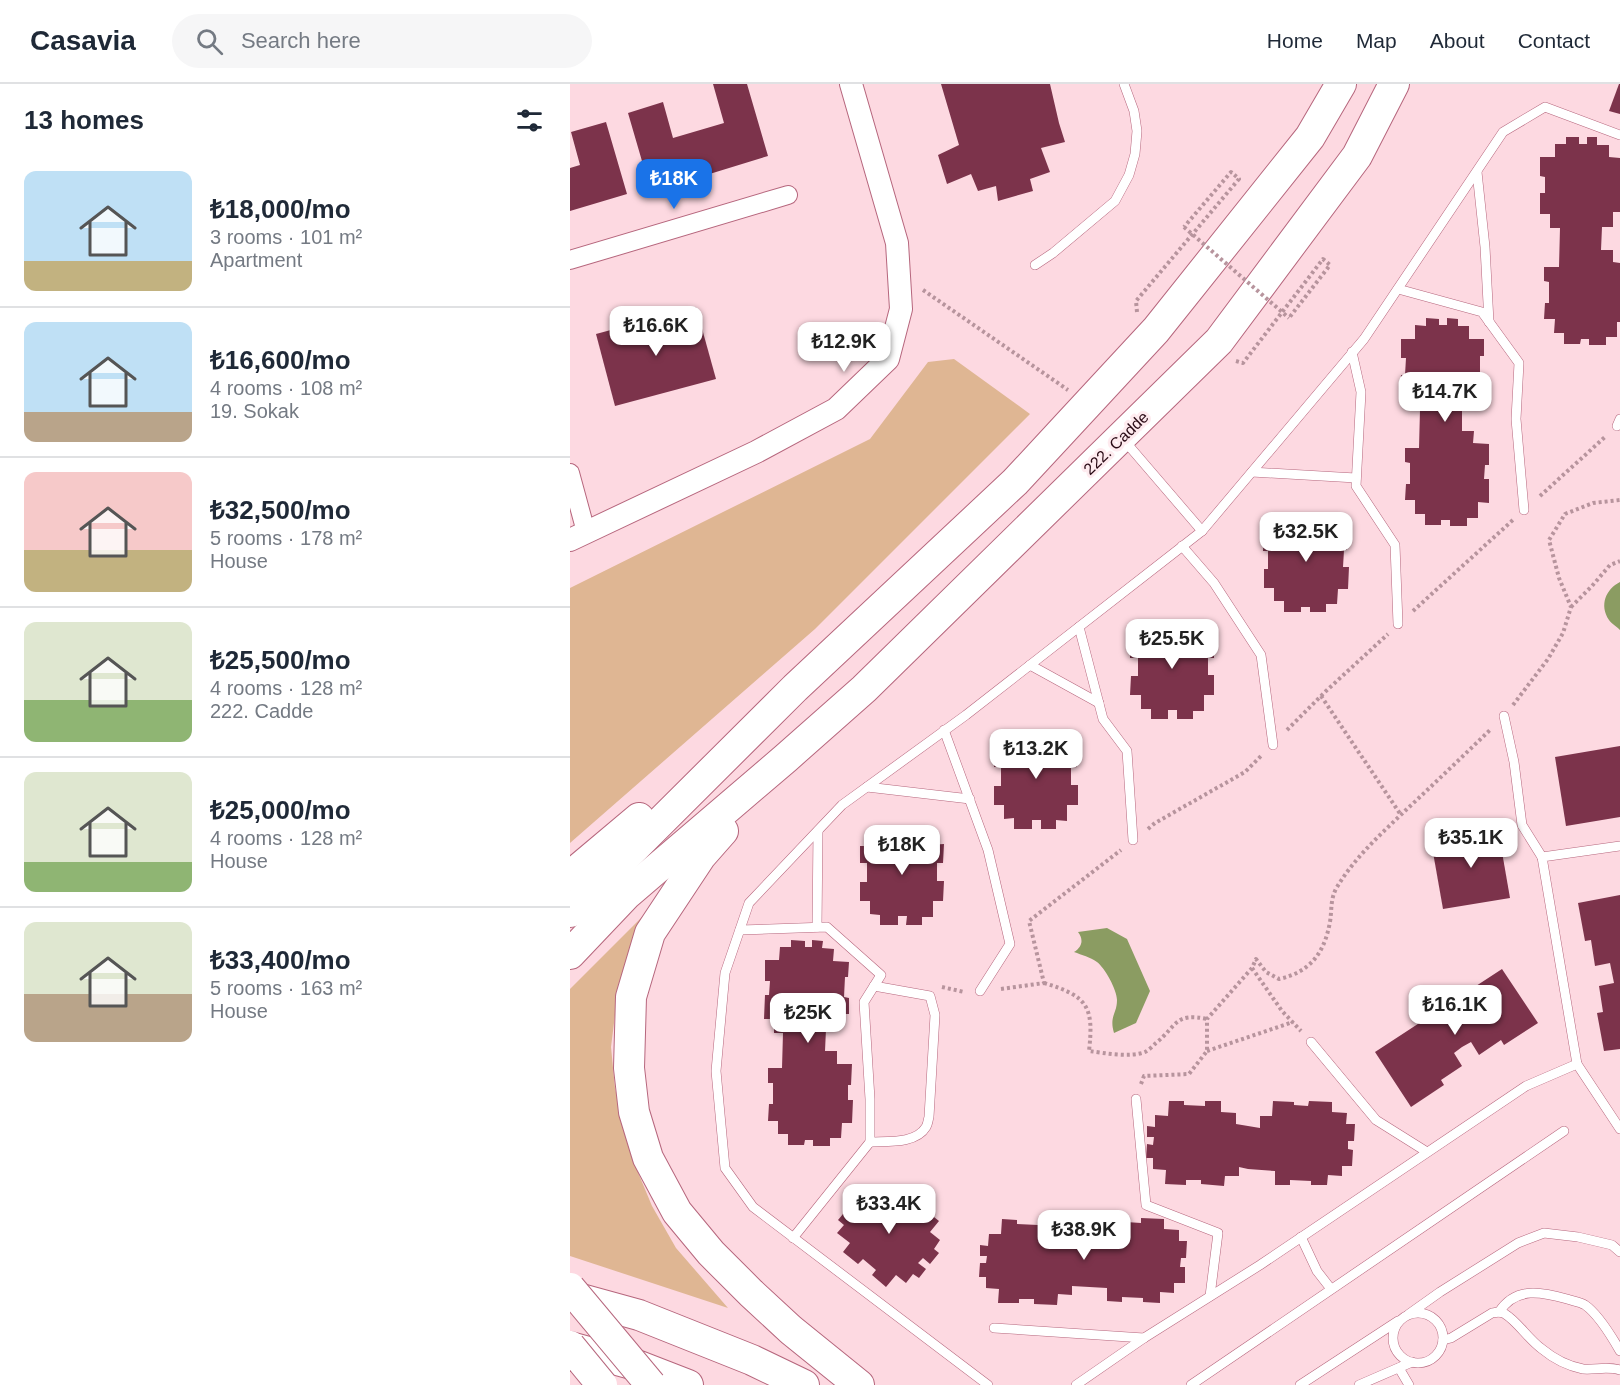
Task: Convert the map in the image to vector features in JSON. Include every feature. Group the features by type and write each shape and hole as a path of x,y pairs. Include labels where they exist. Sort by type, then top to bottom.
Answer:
{"main road":[{"path":"570,912 795,688 1015,482 1088,404 1156,330 1310,137 1341,84"},
{"name":"222. Cadde","path":"786,758 864,689 1219,341 1357,156 1394,84"},
{"path":"570,876 795,688"},
{"path":"570,954 627,894 786,758"},
{"path":"786,758 701,856 650,933 632,997 629,1068 634,1112 648,1158 676,1212 711,1253 751,1293 791,1330 859,1385"},
{"path":"570,1288 651,1385"},
{"path":"570,1296 639,1315 752,1360 804,1385"},
{"path":"570,1346 602,1385"},
{"path":"570,1346 639,1366 688,1385"}],"street":[{"path":"570,473 578,536 756,452 836,409 888,359 901,309 897,243 851,84"},
{"path":"570,260 788,195"}],"lane":[{"path":"1035,265 1053,253 1115,201 1129,175 1135,154 1137,131 1134,111 1124,84"},
{"path":"988,1385 753,1207 725,1168 716,1071 725,972 749,903 842,805 1030,665 1202,531 1364,339 1503,132 1545,108 1620,135"},
{"path":"1477,172 1485,247 1489,322"},
{"path":"1398,289 1482,312 1519,363 1516,419 1524,510"},
{"path":"1352,352 1361,392 1356,486 1395,545 1398,624"},
{"path":"1121,437 1202,531"},
{"path":"1252,472 1356,478"},
{"path":"1182,546 1214,583 1261,655 1273,745"},
{"path":"1079,627 1103,719 1127,751 1133,840"},
{"path":"1030,665 1099,703"},
{"path":"1504,716 1514,762 1522,825 1542,857 1577,1064 1620,1130"},
{"path":"944,730 988,850 1010,944 980,991"},
{"path":"867,787 970,799"},
{"path":"817,927 818,831"},
{"path":"1542,857 1620,846"},
{"path":"740,930 827,927 881,975 864,1002 870,1099 870,1142 793,1238"},
{"path":"870,1142 907,1139 926,1127 935,1015 930,996 874,986"},
{"path":"1311,1042 1376,1120 1427,1152"},
{"path":"1076,1385 1526,1086 1577,1064"},
{"path":"1136,1099 1146,1205 1218,1233 1210,1296"},
{"path":"1191,1385 1564,1131"},
{"path":"1300,1385 1518,1243 1544,1233 1578,1237 1612,1245 1620,1252"},
{"path":"1301,1237 1317,1271 1331,1289"},
{"path":"1499,1312 1504,1303 1529,1292 1570,1300 1585,1305 1607,1330 1620,1351"},
{"path":"1443,1340 1451,1338 1492,1313 1499,1312 1504,1313 1513,1321 1531,1341 1564,1363 1584,1369 1620,1370"},
{"path":"1426,1314 1439,1324 1443,1340 1441,1348 1429,1360 1420,1363 1404,1359 1395,1347 1394,1331 1397,1324 1406,1316 1426,1314"},
{"path":"994,1328 1144,1338"},
{"path":"1359,1385 1412,1362"},
{"path":"1399,1368 1409,1385"}],"path":[{"path":"1143,344 1136,301 1239,179 1231,172 1184,227 1289,318 1330,265 1323,259 1243,363 1206,355"},
{"path":"898,272 1088,404"},
{"path":"1571,607 1559,578 1550,540 1565,514 1593,503 1620,500"},
{"path":"1207,1051 1206,1020 1252,968 1256,959 1266,972 1279,979 1293,976 1309,966 1320,953 1330,922 1331,901 1336,888 1365,850 1504,716 1548,659 1563,633 1571,607 1610,565 1620,561"},
{"path":"1321,696 1401,815"},
{"path":"1044,983 1029,921 1155,823"},
{"path":"1252,968 1282,1011 1311,1042"},
{"path":"936,986 969,992 1044,983 1069,991 1079,997 1089,1013 1091,1026 1089,1051 1119,1055 1145,1052 1183,1018 1194,1016 1206,1020"},
{"path":"1136,1099 1144,1076 1189,1074 1207,1051 1293,1022"}],"shaded area":[{"path":"954,359 1030,414 815,629 570,843 570,588 870,439 928,362"},
{"path":"1620,582 1620,630 1609,620 1604,603 1611,589"},
{"path":"643,916 619,983 611,1047 615,1088 625,1132 652,1206 676,1248 728,1308 570,1256 570,989"},
{"path":"1107,928 1127,939 1150,991 1136,1023 1114,1033 1112,1023 1117,1000 1110,979 1097,962 1074,952 1081,943 1078,932"}],"building":[{"path":"713,84 747,84 768,156 651,192 628,113 663,102 673,138 724,123"},
{"path":"941,84 1050,84 1065,142 1041,148 1050,172 1030,179 1033,191 998,201 996,186 978,191 971,174 947,184 938,155 959,145"},
{"path":"1620,84 1620,114 1609,111"},
{"path":"606,122 627,194 570,211 570,168 580,165 571,132"},
{"path":"1566,137 1579,137 1579,144 1587,144 1587,137 1597,137 1597,145 1609,145 1609,157 1620,158 1620,212 1613,212 1613,227 1602,227 1601,250 1613,250 1613,262 1620,263 1620,322 1617,322 1617,337 1606,337 1606,345 1589,345 1589,339 1581,339 1580,344 1564,344 1564,333 1554,333 1555,319 1544,319 1545,303 1549,303 1549,282 1544,281 1544,267 1559,267 1560,228 1550,228 1550,214 1540,214 1540,193 1545,193 1545,177 1540,176 1540,157 1555,157 1555,144 1566,144"},
{"path":"696,307 716,379 615,406 596,334"},
{"path":"1426,318 1439,319 1439,325 1447,325 1447,318 1458,319 1458,326 1469,326 1469,339 1484,339 1484,356 1480,356 1480,375 1485,375 1485,394 1474,394 1474,409 1462,409 1462,431 1474,431 1473,443 1489,444 1489,465 1485,465 1484,479 1489,479 1489,503 1478,502 1478,518 1467,518 1467,526 1450,526 1450,520 1441,520 1441,525 1425,525 1425,514 1415,514 1415,500 1405,500 1406,484 1410,484 1410,463 1405,462 1405,448 1419,448 1420,410 1410,409 1411,396 1400,396 1401,375 1405,375 1406,358 1401,358 1401,339 1415,339 1415,325 1426,326"},
{"path":"1289,512 1301,513 1301,519 1309,519 1309,512 1320,512 1320,519 1332,519 1332,532 1347,532 1347,550 1344,550 1343,567 1349,567 1348,589 1338,589 1337,604 1326,604 1326,612 1310,612 1310,607 1301,607 1301,612 1284,612 1284,601 1274,601 1274,588 1264,588 1264,569 1268,569 1268,551 1263,551 1264,533 1278,533 1278,519 1288,519"},
{"path":"1155,619 1169,619 1169,629 1176,629 1176,619 1187,619 1187,627 1199,626 1199,639 1214,639 1214,658 1208,658 1208,675 1214,675 1214,695 1204,695 1204,711 1193,711 1193,719 1177,719 1177,710 1168,710 1168,719 1151,719 1151,709 1141,709 1141,695 1130,695 1131,676 1138,676 1138,658 1130,658 1130,640 1144,640 1144,626 1155,626"},
{"path":"1019,729 1032,729 1032,739 1039,739 1040,729 1050,729 1050,736 1062,736 1062,749 1078,748 1077,767 1071,768 1071,785 1078,785 1078,805 1067,805 1067,821 1056,820 1056,829 1041,829 1041,820 1032,820 1032,829 1014,829 1014,818 1004,819 1004,805 994,805 994,786 1001,786 1001,767 994,767 994,750 1008,750 1008,736 1018,736"},
{"path":"1620,746 1620,817 1566,826 1555,757"},
{"path":"884,825 898,825 898,835 905,835 905,825 916,825 916,832 928,832 928,845 944,844 943,863 937,863 937,881 944,881 943,901 933,901 933,917 922,917 922,925 906,925 907,916 898,916 898,925 880,925 880,915 870,914 870,901 860,901 860,882 867,882 867,863 860,863 860,846 874,846 874,832 884,832"},
{"path":"1498,829 1510,898 1443,909 1431,841"},
{"path":"1620,895 1620,1049 1604,1051 1597,1013 1603,1012 1599,986 1614,983 1610,963 1595,966 1591,940 1585,941 1578,903"},
{"path":"791,940 805,941 805,947 812,947 812,940 823,941 822,948 834,949 833,961 849,962 848,977 845,977 844,997 849,998 849,1014 838,1014 837,1029 826,1029 825,1051 837,1051 837,1064 852,1064 848,1100 853,1100 852,1123 842,1123 841,1138 830,1138 830,1146 813,1146 813,1140 805,1140 804,1145 788,1145 788,1134 778,1134 778,1121 768,1121 769,1104 773,1104 773,1083 768,1083 768,1068 782,1068 783,1033 774,1033 774,1019 764,1019 765,995 769,995 770,981 765,981 765,960 779,960 780,947 791,947"},
{"path":"1502,969 1538,1023 1504,1045 1501,1040 1479,1055 1471,1042 1462,1047 1454,1053 1462,1066 1441,1080 1444,1085 1411,1107 1375,1052"},
{"path":"1169,1101 1184,1101 1184,1105 1205,1106 1205,1101 1221,1101 1221,1112 1236,1113 1236,1124 1260,1128 1260,1116 1272,1116 1273,1101 1294,1102 1294,1105 1308,1106 1309,1101 1332,1102 1332,1112 1347,1113 1346,1124 1355,1124 1354,1141 1348,1141 1348,1149 1353,1150 1352,1166 1342,1166 1342,1176 1328,1175 1327,1185 1311,1185 1311,1181 1290,1180 1290,1185 1275,1185 1275,1171 1239,1167 1239,1176 1225,1176 1224,1186 1201,1184 1201,1180 1186,1180 1186,1185 1165,1184 1166,1170 1153,1169 1153,1158 1146,1158 1147,1144 1153,1145 1154,1137 1147,1137 1147,1126 1155,1127 1155,1115 1168,1116"},
{"path":"879,1186 889,1195 896,1186 910,1199 906,1204 920,1216 925,1210 939,1221 930,1232 940,1240 934,1249 939,1253 930,1264 923,1258 918,1263 926,1269 919,1278 913,1274 906,1283 896,1275 886,1287 872,1275 876,1270 863,1259 858,1264 843,1252 850,1243 837,1233 844,1225 838,1220 848,1208 854,1213 860,1206 853,1201 864,1187 872,1194"},
{"path":"1105,1218 1126,1219 1126,1222 1141,1223 1141,1218 1164,1219 1164,1229 1179,1230 1179,1241 1187,1241 1186,1258 1181,1258 1180,1267 1185,1267 1185,1283 1174,1283 1174,1293 1160,1292 1160,1303 1143,1302 1143,1298 1122,1297 1122,1302 1107,1301 1107,1288 1072,1286 1072,1295 1058,1294 1057,1305 1034,1304 1034,1299 1019,1299 1019,1303 998,1303 999,1289 986,1288 986,1277 979,1277 980,1263 986,1263 987,1256 980,1256 980,1245 988,1246 989,1234 1001,1234 1002,1219 1017,1220 1017,1224 1038,1225 1038,1220 1055,1220 1054,1231 1069,1232 1069,1243 1092,1245 1092,1233 1105,1233"}]}
